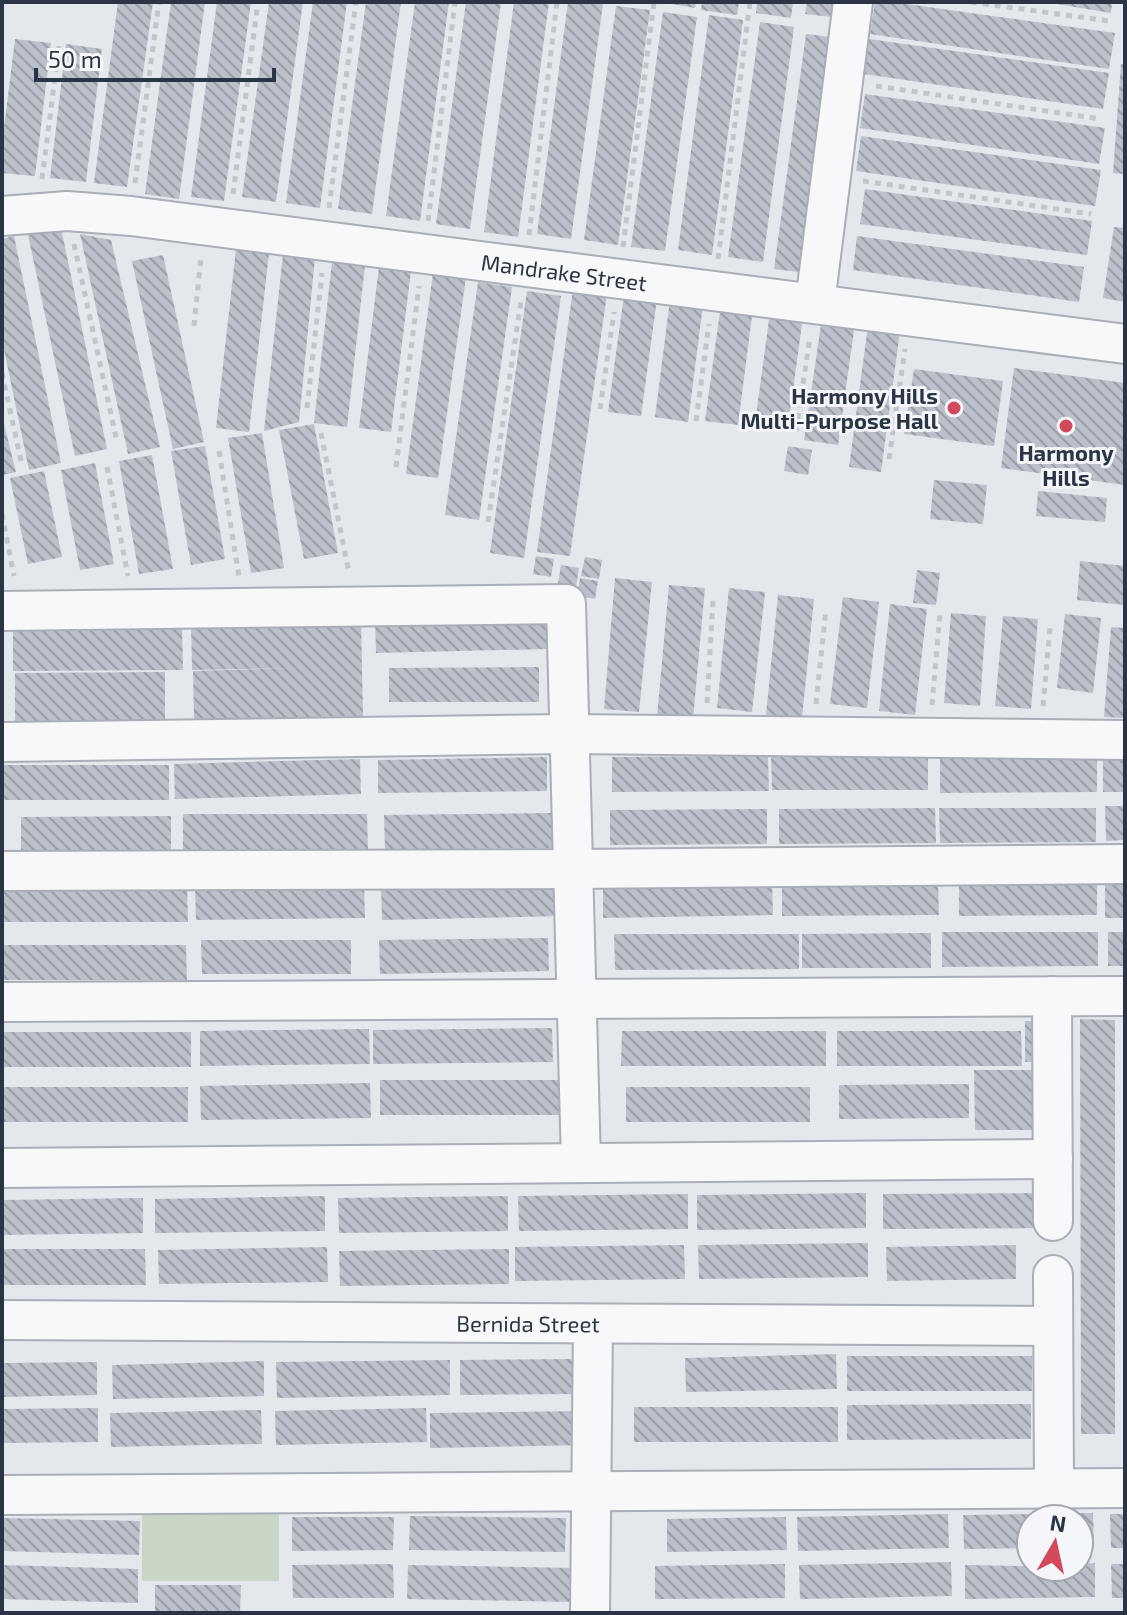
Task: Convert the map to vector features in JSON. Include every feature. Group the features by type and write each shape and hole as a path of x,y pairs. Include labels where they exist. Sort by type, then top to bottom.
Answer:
{"street":[{"path":"815,303 853,2"},
{"name":"Mandrake Street","path":"36,213 131,216 216,226 1125,344"},
{"path":"12,611 566,604 581,1163"},
{"path":"2,742 569,734 1125,740"},
{"path":"2,871 1125,864"},
{"path":"1052,996 1053,1221"},
{"path":"2,1002 1125,996"},
{"path":"2,1168 1053,1159"},
{"path":"1053,1275 1054,1489"},
{"name":"Bernida Street","path":"2,1320 1053,1326"},
{"path":"590,1613 593,1324"},
{"path":"2,1495 1125,1488"}],"path":[{"path":"131,216 159,2"},
{"path":"194,326 258,2"},
{"path":"600,409 620,277 654,2"},
{"path":"696,421 750,2"},
{"path":"971,2 1109,21"},
{"path":"59,46 36,213 117,442"},
{"path":"843,81 1101,119"},
{"path":"831,177 1091,214"},
{"path":"796,431 815,303"},
{"path":"889,459 910,315"},
{"path":"2,373 21,461"},
{"path":"321,433 356,607"},
{"path":"219,451 244,608"},
{"path":"107,467 135,610"},
{"path":"2,514 12,611"},
{"path":"705,736 713,600"},
{"path":"812,736 826,609"},
{"path":"929,738 940,614"},
{"path":"1040,739 1050,628"}],"green space":[{"path":"142,1508 279,1508 279,1581 142,1581"}],"building":[{"path":"118,2 153,2 127,187 94,183"},
{"path":"171,2 205,2 179,199 145,194"},
{"path":"217,2 251,2 224,201 191,197"},
{"path":"269,2 303,2 276,202 242,197"},
{"path":"313,2 347,2 320,208 286,203"},
{"path":"366,2 401,2 372,214 338,209"},
{"path":"415,2 449,2 420,221 386,216"},
{"path":"466,2 501,2 470,229 436,224"},
{"path":"514,2 549,2 518,237 484,232"},
{"path":"568,2 603,4 571,239 537,234"},
{"path":"660,2 696,2 695,8"},
{"path":"702,2 739,2 737,15 701,10"},
{"path":"757,2 793,2 791,18 756,13"},
{"path":"807,2 843,2 841,18 805,14"},
{"path":"875,2 1115,33 1109,69 870,34"},
{"path":"1045,2 1112,2 1111,13"},
{"path":"616,6 650,10 618,245 584,240"},
{"path":"663,12 697,17 665,251 631,247"},
{"path":"709,15 743,20 712,255 678,250"},
{"path":"760,22 794,27 763,262 728,257"},
{"path":"806,34 839,38 808,273 774,269"},
{"path":"15,39 51,43 35,176 2,173 2,144"},
{"path":"869,39 1109,73 1103,109 864,74"},
{"path":"66,44 102,49 86,182 50,178"},
{"path":"1121,64 1125,64 1125,174 1113,173"},
{"path":"865,94 1105,128 1099,164 860,128"},
{"path":"861,136 1101,170 1095,206 856,171"},
{"path":"865,189 1092,221 1087,255 860,224"},
{"path":"60,223 107,449 75,456 27,230"},
{"path":"1114,227 1125,228 1125,302 1103,298"},
{"path":"80,234 111,240 160,447 128,454"},
{"path":"14,236 61,463 29,470 2,340 2,239"},
{"path":"857,236 1084,267 1079,302 853,270"},
{"path":"236,249 269,253 249,432 216,428"},
{"path":"283,254 315,258 299,422 264,431"},
{"path":"163,255 204,442 173,449 132,261"},
{"path":"332,262 365,265 347,427 314,423"},
{"path":"379,267 411,271 391,432 359,428"},
{"path":"433,273 466,277 438,478 406,474"},
{"path":"478,282 512,287 479,520 445,515"},
{"path":"573,289 607,294 570,556 537,552"},
{"path":"527,291 561,296 524,558 490,553"},
{"path":"624,295 657,299 641,416 608,412"},
{"path":"670,300 703,305 688,422 655,417"},
{"path":"721,304 753,308 738,425 705,421"},
{"path":"771,305 804,309 788,427 755,423"},
{"path":"822,318 855,323 838,445 804,440"},
{"path":"868,326 900,331 881,472 849,467"},
{"name":"Harmony Hills","path":"1014,368 1125,383 1125,485 1001,468"},
{"name":"Harmony Hills Multi-Purpose Hall","path":"914,369 1003,381 994,446 904,434"},
{"path":"2,416 16,472 2,475"},
{"path":"314,424 338,553 304,559 279,430"},
{"path":"262,433 284,568 251,573 228,438"},
{"path":"205,446 225,559 191,565 171,451"},
{"path":"788,446 812,450 808,475 784,471"},
{"path":"152,455 173,569 139,574 119,461"},
{"path":"95,463 114,564 80,570 61,470"},
{"path":"44,471 62,557 28,564 10,478"},
{"path":"934,480 987,485 983,524 930,519"},
{"path":"1038,491 1107,498 1105,522 1036,516"},
{"path":"536,556 554,559 551,577 533,574"},
{"path":"585,557 602,560 599,579 581,576"},
{"path":"1080,561 1125,566 1125,605 1077,600"},
{"path":"561,565 579,568 576,587 558,584"},
{"path":"917,570 940,573 936,605 913,603"},
{"path":"580,578 598,581 595,599 577,596"},
{"path":"615,578 652,582 639,712 604,709"},
{"path":"669,585 705,588 693,719 657,716"},
{"path":"729,588 765,592 752,712 717,708"},
{"path":"778,595 814,599 802,718 766,715"},
{"path":"843,597 879,602 867,708 830,704"},
{"path":"890,604 927,609 915,715 879,711"},
{"path":"951,613 986,616 980,706 944,703"},
{"path":"545,614 547,649 376,653 375,618"},
{"path":"1065,614 1101,618 1093,693 1057,688"},
{"path":"1003,616 1038,619 1031,709 995,706"},
{"path":"361,620 363,716 194,719 193,671 298,668 192,670 191,622"},
{"path":"182,622 183,670 13,671 13,623"},
{"path":"1111,627 1125,628 1125,718 1104,717"},
{"path":"539,667 539,702 389,702 389,668"},
{"path":"165,672 165,724 15,724 15,673"},
{"path":"928,755 928,790 772,790 771,756"},
{"path":"768,756 769,791 612,792 612,757"},
{"path":"547,757 547,791 378,793 378,760"},
{"path":"1125,757 1125,792 1103,792 1103,758"},
{"path":"940,758 1097,758 1097,792 940,793"},
{"path":"360,759 361,794 175,799 174,764"},
{"path":"2,765 169,765 169,800 2,800"},
{"path":"1105,806 1125,806 1125,840 1106,841"},
{"path":"935,808 936,843 779,844 779,809"},
{"path":"939,808 1096,808 1096,842 940,843"},
{"path":"767,809 767,844 610,845 610,810"},
{"path":"553,813 554,848 385,850 384,815"},
{"path":"183,814 367,814 368,849 183,850"},
{"path":"171,816 171,850 21,851 21,817"},
{"path":"772,881 773,915 603,918 603,883"},
{"path":"938,881 939,915 782,916 782,882"},
{"path":"959,881 1097,881 1097,915 959,916"},
{"path":"562,882 562,916 382,920 381,886"},
{"path":"1105,883 1125,883 1125,918 1105,918"},
{"path":"364,884 365,918 196,920 195,886"},
{"path":"3,887 187,887 188,922 3,922"},
{"path":"942,932 1098,932 1098,966 942,967"},
{"path":"1108,932 1125,932 1125,966 1108,966"},
{"path":"931,933 931,968 802,968 802,934"},
{"path":"614,934 799,934 799,969 615,970"},
{"path":"548,938 549,971 380,974 379,940"},
{"path":"201,940 351,940 351,974 202,974"},
{"path":"2,945 186,945 187,980 2,980"},
{"path":"1080,1019 1115,1020 1115,1434 1081,1434"},
{"path":"1025,1021 1041,1021 1042,1062 1025,1062"},
{"path":"552,1028 553,1062 373,1064 373,1030"},
{"path":"369,1029 370,1064 200,1066 200,1031"},
{"path":"622,1031 826,1031 826,1066 621,1066"},
{"path":"837,1031 1021,1031 1022,1066 837,1066"},
{"path":"2,1032 191,1032 191,1067 2,1067"},
{"path":"974,1070 1042,1070 1042,1130 975,1130"},
{"path":"380,1080 564,1080 565,1115 380,1115"},
{"path":"370,1083 371,1118 201,1120 200,1086"},
{"path":"969,1084 969,1118 839,1119 839,1085"},
{"path":"2,1087 188,1087 188,1122 2,1122"},
{"path":"626,1087 810,1087 810,1122 626,1122"},
{"path":"866,1193 866,1228 697,1230 697,1195"},
{"path":"1040,1193 1040,1228 883,1229 883,1194"},
{"path":"688,1194 688,1229 519,1231 518,1196"},
{"path":"325,1196 325,1231 155,1233 155,1199"},
{"path":"508,1196 508,1231 339,1233 338,1198"},
{"path":"143,1198 143,1233 2,1235 2,1200"},
{"path":"868,1243 868,1277 699,1279 698,1245"},
{"path":"684,1245 685,1279 515,1281 515,1247"},
{"path":"1016,1245 1016,1279 887,1281 886,1247"},
{"path":"327,1247 328,1282 159,1284 158,1250"},
{"path":"2,1249 145,1249 146,1285 2,1285"},
{"path":"509,1249 509,1284 340,1286 339,1251"},
{"path":"836,1354 837,1389 686,1392 685,1358"},
{"path":"847,1356 1032,1356 1032,1391 847,1391"},
{"path":"575,1359 575,1394 460,1395 460,1360"},
{"path":"450,1360 450,1395 277,1398 276,1362"},
{"path":"264,1361 264,1396 113,1399 112,1365"},
{"path":"97,1362 97,1395 2,1397 2,1363"},
{"path":"1031,1404 1031,1439 847,1440 847,1405"},
{"path":"634,1407 838,1407 838,1442 634,1442"},
{"path":"98,1408 98,1442 2,1443 2,1409"},
{"path":"426,1408 427,1442 276,1445 275,1411"},
{"path":"261,1410 262,1444 111,1447 110,1413"},
{"path":"581,1411 582,1445 430,1448 430,1413"},
{"path":"948,1514 949,1548 798,1551 797,1517"},
{"path":"1015,1514 1015,1548 964,1549 963,1515"},
{"path":"1110,1514 1125,1514 1125,1548 1111,1548"},
{"path":"410,1516 566,1518 565,1552 409,1550"},
{"path":"292,1517 394,1517 393,1550 292,1551"},
{"path":"786,1517 787,1550 667,1552 667,1519"},
{"path":"2,1518 140,1521 139,1555 2,1551"},
{"path":"951,1562 952,1596 800,1599 799,1565"},
{"path":"393,1564 394,1598 293,1598 292,1565"},
{"path":"785,1564 785,1598 655,1599 655,1566"},
{"path":"1111,1564 1125,1564 1125,1598 1112,1598"},
{"path":"2,1565 138,1569 138,1603 2,1599"},
{"path":"408,1565 575,1568 574,1602 407,1599"},
{"path":"965,1565 1015,1566 1015,1583 1095,1583 1095,1597 965,1599"},
{"path":"155,1585 241,1585 240,1613 155,1612"}],"place":[{"name":"Harmony Hills Multi-Purpose Hall","path":"954,408"},
{"name":"Harmony Hills","path":"1066,426"}]}
